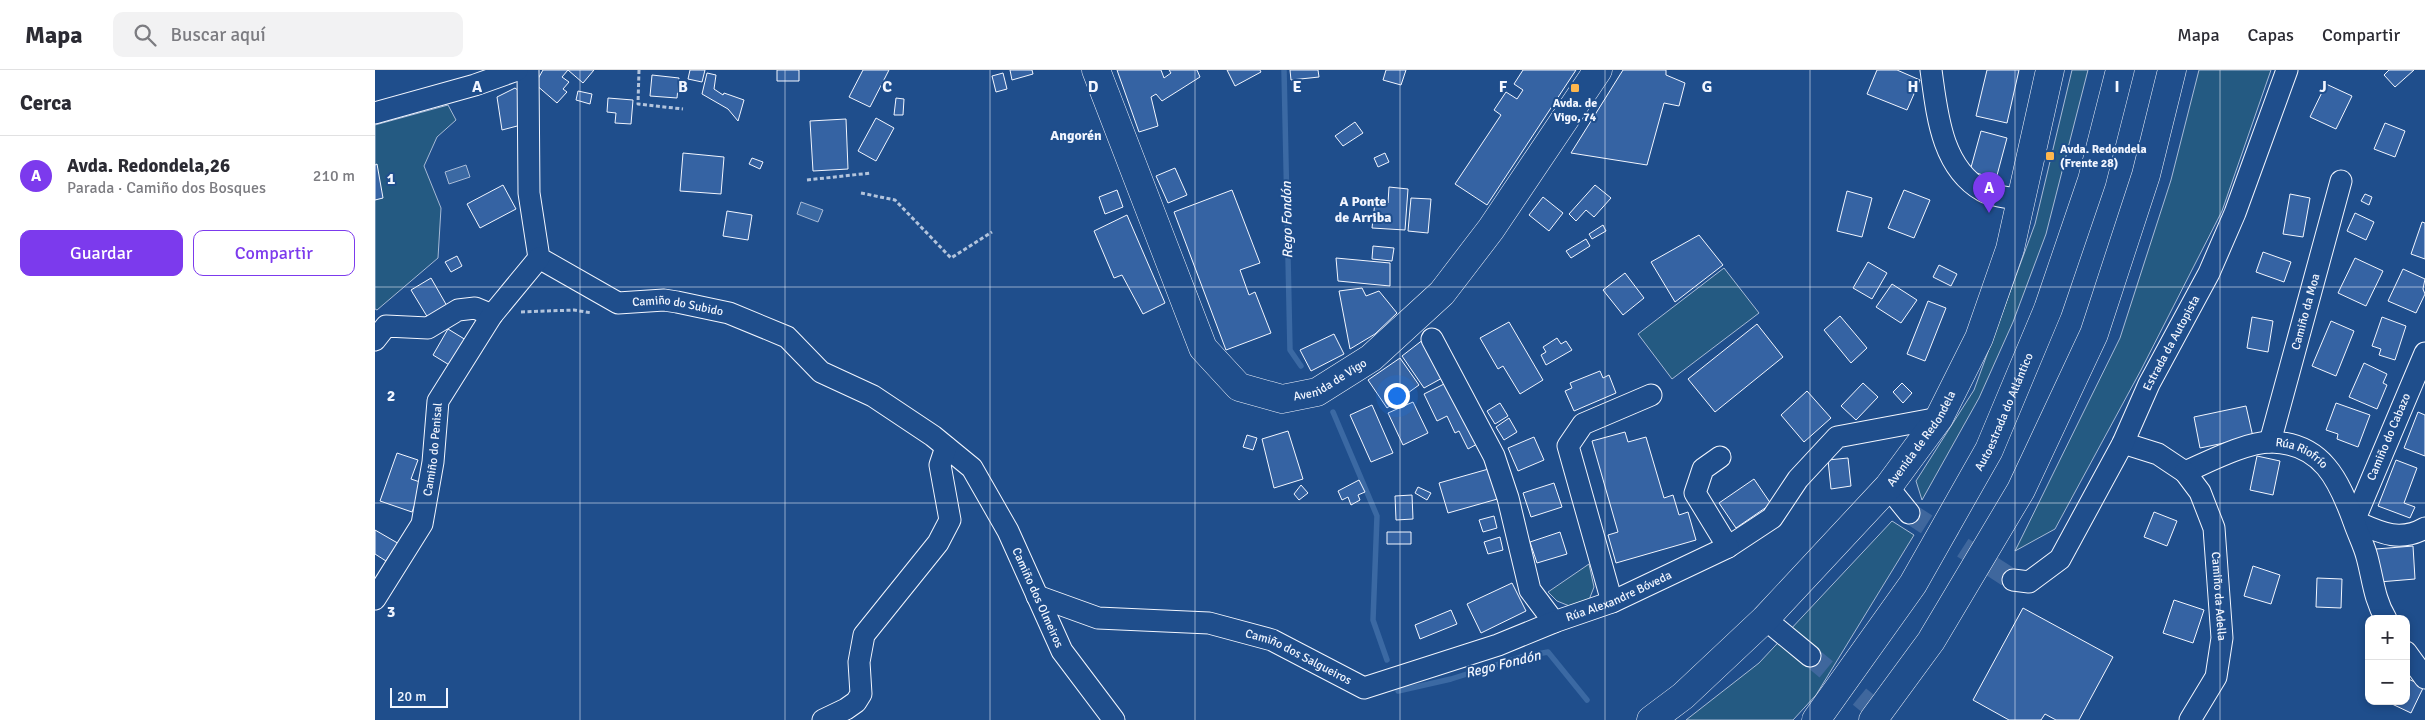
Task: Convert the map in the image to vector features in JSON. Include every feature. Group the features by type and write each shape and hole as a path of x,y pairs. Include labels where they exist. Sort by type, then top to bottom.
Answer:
{"main road":[{"name":"Avenida de Vigo","path":"1097,70 1203,348 1239,387 1282,399 1317,392 1371,358 1442,293 1491,229 1598,70"},
{"name":"Avenida de Redondela","path":"1651,720 1683,696 1765,619 1887,487 1939,418 1979,338 2010,249 2050,70"},
{"name":"Autoestrada do Atlántico","path":"1816,720 1913,584 1989,450 2048,309 2092,180 2120,70"},
{"path":"1873,720 1931,641 2021,490 2094,334 2146,175 2172,70"}],"street":[{"path":"375,113 475,85 517,70"},
{"path":"528,70 529,193 539,258"},
{"path":"1931,70 1939,123 1957,168 1984,192 2021,200"},
{"name":"Estrada da Autopista","path":"2013,580 2029,582 2060,559 2123,443 2149,384 2209,273 2235,213 2287,70"},
{"name":"Camiño da Moa","path":"2270,442 2341,181"},
{"name":"Camiño do Penisal","path":"375,599 422,524 433,462 438,401 492,315 539,258"},
{"name":"Camiño do Subido","path":"539,258 618,303 664,300 686,304 729,313 787,337 821,372 873,396 933,436 972,468"},
{"path":"375,340 386,326 428,328 458,310 475,308 492,315"},
{"name":"Rúa Alexandre Bóveda","path":"1432,339 1494,456 1508,498 1530,590 1554,622 1612,602 1728,547 1772,518 1798,479 1837,437 1939,418"},
{"name":"Camiño do Cabazo","path":"2353,521 2425,353"},
{"path":"1612,602 1568,446 1583,424 1651,395"},
{"name":"Rúa Riofrío","path":"2185,472 2231,452 2270,442 2299,447 2321,460 2343,491 2367,558 2374,591 2383,615"},
{"path":"2123,443 2158,454 2185,472"},
{"path":"823,720 856,702 861,694 859,662 864,635 938,543 950,520 941,465 946,447"},
{"path":"1721,457 1703,469 1695,493 1728,547"},
{"name":"Camiño dos Olmeiros","path":"972,468 1008,531 1062,651 1114,720"},
{"name":"Camiño da Adella","path":"2185,472 2200,492 2214,528 2222,638 2216,677 2190,720"},
{"path":"1887,487 1909,513"},
{"path":"2353,521 2386,535 2412,535 2425,528"},
{"name":"Camiño dos Salgueiros","path":"1037,596 1098,618 1209,623 1272,640 1363,688 1498,645 1554,622"},
{"path":"1765,619 1810,656"},
{"path":"2410,657 2425,678"}],"path":[{"path":"639,70 638,104 683,109"},
{"path":"807,180 871,173"},
{"path":"861,193 895,200 951,258 992,232"},
{"path":"514,313 574,310 595,314"}],"shaded area":[{"path":"2072,70 2088,70 2046,234 2013,322 1979,398 1922,500 1916,481 1974,390 2035,224"},
{"path":"2199,70 2271,70 2222,211 2141,370 2055,529 2015,551 2120,338 2171,180"},
{"path":"448,105 456,120 437,137 424,166 441,208 438,258 377,310 375,309 375,125"},
{"path":"466,165 470,177 449,184 445,172"},
{"path":"801,202 823,210 818,222 797,214"},
{"path":"1724,268 1759,313 1672,379 1638,334"},
{"path":"1892,521 1914,535 1816,695 1793,720 1686,720 1759,663"},
{"path":"1589,564 1594,587 1587,605 1577,609 1557,601 1548,592"}],"building":[{"path":"543,70 568,70 562,77 569,82 563,89 567,92 557,103 535,84"},
{"path":"568,70 594,70 583,83"},
{"path":"690,70 705,70 702,82 688,79"},
{"path":"777,70 799,70 799,81 777,81"},
{"path":"863,70 889,70 870,107 849,97"},
{"path":"1010,70 1032,70 1033,74 1012,80"},
{"path":"1117,70 1161,70 1164,78 1171,73 1169,70 1197,70 1200,77 1162,101 1156,94 1151,97 1158,126 1139,132"},
{"path":"1227,70 1260,70 1261,72 1235,86"},
{"path":"1290,70 1318,70 1319,77 1291,80"},
{"path":"1386,70 1406,70 1401,85 1383,80"},
{"path":"1523,70 1576,70 1487,205 1455,184 1501,115 1494,110 1506,92 1517,99 1523,90 1514,84"},
{"path":"1623,70 1666,70 1666,75 1685,83 1679,106 1664,103 1647,165 1571,153"},
{"path":"1877,70 1897,70 1920,80 1907,110 1867,94"},
{"path":"1987,70 2019,70 2007,123 1976,116"},
{"path":"2389,70 2414,70 2395,87 2384,75"},
{"path":"707,73 716,75 714,89 723,95 724,93 744,100 738,121 728,109 702,94"},
{"path":"1003,73 1007,89 996,92 992,76"},
{"path":"652,75 679,78 677,98 650,96"},
{"path":"2326,84 2352,96 2336,129 2310,117"},
{"path":"515,88 523,94 521,125 502,130 497,97"},
{"path":"578,91 592,94 590,104 576,100"},
{"path":"608,98 633,100 631,124 615,123 616,113 607,112"},
{"path":"896,98 904,99 903,115 894,115"},
{"path":"876,118 894,128 876,161 858,151"},
{"path":"846,119 848,169 813,171 810,121"},
{"path":"1355,122 1363,133 1343,146 1335,136"},
{"path":"2385,123 2405,131 2395,157 2374,149"},
{"path":"1981,131 2007,138 1996,179 1970,171"},
{"path":"683,153 724,157 721,194 680,191"},
{"path":"1385,153 1389,162 1378,167 1374,158"},
{"path":"752,158 763,162 760,169 749,164"},
{"path":"377,164 383,198 375,200 375,165"},
{"path":"1175,168 1187,195 1168,203 1156,176"},
{"path":"503,185 516,209 480,228 467,204"},
{"path":"1595,185 1611,198 1594,217 1586,210 1576,221 1569,214"},
{"path":"1389,187 1408,189 1405,230 1372,228 1375,202 1388,203"},
{"path":"1117,190 1123,207 1105,214 1099,197"},
{"path":"1232,190 1260,263 1240,270 1249,295 1255,292 1271,333 1226,350 1174,212"},
{"path":"1904,190 1930,200 1914,238 1888,228"},
{"path":"1847,191 1872,198 1862,237 1837,231"},
{"path":"2290,194 2310,198 2303,237 2283,234"},
{"path":"2365,194 2372,197 2369,205 2361,201"},
{"path":"1543,197 1563,213 1549,231 1529,215"},
{"path":"1411,198 1431,199 1428,233 1408,231"},
{"path":"727,211 752,215 748,240 723,236"},
{"path":"2355,213 2374,222 2366,240 2347,231"},
{"path":"1127,215 1165,303 1143,314 1122,275 1114,278 1094,231"},
{"path":"2422,222 2425,223 2425,259 2411,254"},
{"path":"1603,225 1606,231 1592,239 1589,234"},
{"path":"1699,235 1723,265 1675,302 1651,262"},
{"path":"1586,239 1590,246 1571,258 1566,251"},
{"path":"1373,246 1394,248 1392,261 1372,259"},
{"path":"2263,252 2291,262 2284,282 2256,272"},
{"path":"457,256 462,266 451,272 445,262"},
{"path":"1336,258 1390,263 1390,286 1338,281"},
{"path":"2355,258 2383,271 2366,306 2338,293"},
{"path":"1868,262 1887,273 1872,299 1853,288"},
{"path":"1939,265 1957,274 1951,286 1933,277"},
{"path":"2403,269 2425,279 2423,289 2425,294 2416,313 2388,301"},
{"path":"1625,273 1644,298 1623,315 1603,290"},
{"path":"431,278 447,306 428,318 411,290"},
{"path":"1892,284 1917,300 1901,323 1876,307"},
{"path":"1362,288 1366,296 1379,291 1397,313 1375,334 1350,349 1339,291"},
{"path":"1928,301 1946,308 1925,361 1907,354"},
{"path":"1840,316 1867,348 1851,363 1824,330"},
{"path":"2252,317 2273,321 2268,352 2247,348"},
{"path":"2382,317 2406,326 2395,360 2379,355 2381,349 2372,346"},
{"path":"2331,321 2354,331 2336,376 2312,366"},
{"path":"1509,322 1543,380 1520,394 1503,366 1498,369 1480,338"},
{"path":"1757,324 1783,357 1715,412 1688,379"},
{"path":"448,329 466,340 451,366 433,355"},
{"path":"1334,334 1344,354 1311,371 1300,350"},
{"path":"1557,338 1561,344 1566,341 1572,350 1546,365 1541,355 1546,352 1543,347"},
{"path":"1424,339 1444,377 1424,388 1402,356"},
{"path":"1400,358 1419,385 1387,408 1368,380"},
{"path":"2364,363 2387,374 2383,383 2387,385 2377,409 2349,397"},
{"path":"1600,371 1603,378 1609,375 1616,393 1574,411 1565,391 1572,388 1570,383"},
{"path":"1448,382 1479,443 1468,449 1459,431 1455,433 1447,416 1437,421 1424,394"},
{"path":"1863,383 1878,397 1856,420 1841,406"},
{"path":"1902,383 1912,393 1903,403 1893,392"},
{"path":"1807,391 1831,418 1804,442 1781,415"},
{"path":"1413,402 1428,433 1403,445 1388,413"},
{"path":"1500,403 1508,416 1495,424 1487,411"},
{"path":"2336,403 2370,415 2358,447 2337,439 2338,434 2326,430"},
{"path":"1372,405 1393,453 1371,462 1350,415"},
{"path":"2246,406 2253,437 2200,448 2194,417"},
{"path":"2418,412 2425,415 2425,456 2404,448"},
{"path":"1509,418 1517,432 1504,440 1496,427"},
{"path":"1288,431 1303,479 1274,488 1262,439"},
{"path":"1625,432 1628,442 1646,437 1664,498 1673,495 1679,515 1688,512 1696,540 1616,563 1608,535 1618,532 1592,441"},
{"path":"1247,435 1257,438 1253,450 1243,447"},
{"path":"1534,437 1544,460 1518,471 1508,448"},
{"path":"397,453 418,460 411,479 423,483 412,512 380,501"},
{"path":"2257,456 2280,461 2273,495 2250,490"},
{"path":"1848,458 1851,486 1831,489 1828,460"},
{"path":"2396,460 2417,468 2404,503 2415,507 2410,518 2378,506"},
{"path":"1492,468 1501,498 1448,513 1439,483"},
{"path":"1754,479 1771,504 1736,528 1719,503"},
{"path":"1359,480 1365,492 1358,495 1360,500 1351,505 1348,497 1342,500 1338,491"},
{"path":"1554,483 1562,507 1531,517 1523,493"},
{"path":"1301,485 1308,493 1299,500 1294,494"},
{"path":"1418,487 1431,493 1427,500 1415,493"},
{"path":"1412,495 1413,519 1396,520 1395,496"},
{"path":"2154,512 2177,521 2167,546 2144,537"},
{"path":"1494,516 1497,528 1483,532 1479,520"},
{"path":"375,530 401,545 393,559 389,556 386,561 375,554"},
{"path":"1387,532 1411,532 1411,544 1387,544"},
{"path":"1560,532 1567,554 1537,563 1530,542"},
{"path":"1500,537 1503,550 1488,554 1484,542"},
{"path":"2413,546 2415,579 2379,582 2376,549"},
{"path":"2253,566 2280,575 2271,604 2244,596"},
{"path":"2317,578 2342,579 2341,608 2316,607"},
{"path":"1512,583 1526,611 1481,633 1467,604"},
{"path":"2174,600 2204,610 2193,643 2163,633"},
{"path":"2023,608 2113,657 2079,720 2056,720 2045,714 2041,720 2009,720 1973,700"},
{"path":"1451,610 1457,624 1420,639 1415,625"},
{"path":"2410,680 2424,686 2411,713 2394,705 2410,705"}],"waterway":[{"name":"Rego Fondón","path":"1284,70 1290,350 1301,366"},
{"name":"Rego Fondón","path":"1333,412 1377,516 1373,620 1387,660"},
{"name":"Rego Fondón","path":"1398,691 1451,679 1521,657 1548,652 1587,700"}],"tunnel":[{"path":"1909,513 2013,580"},
{"path":"1810,656 1888,720"}],"place":[{"name":"Avda. de Vigo, 74","path":"1575,88"},
{"name":"Avda. Redondela (Frente 28)","path":"2050,156"},
{"name":"Avda. Redondela,26","path":"1989,213"}],"district":[{"name":"Angorén","path":"1076,135"},
{"name":"A Ponte de Arriba","path":"1363,210"}]}
